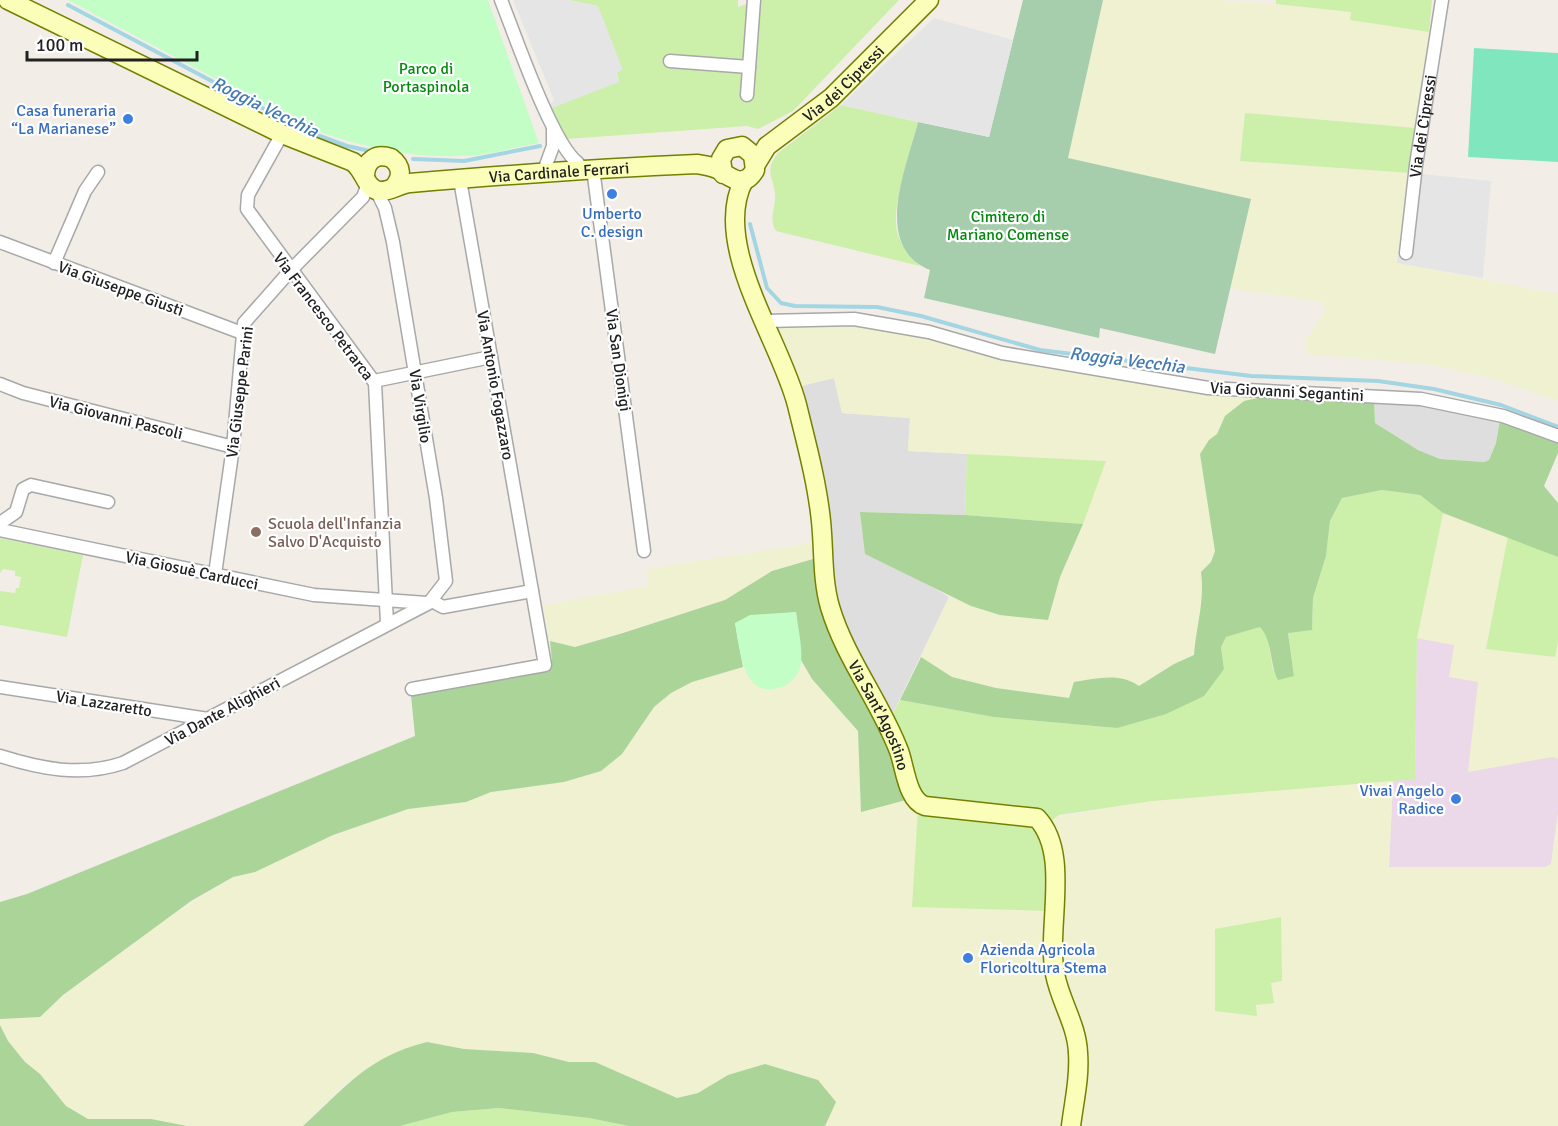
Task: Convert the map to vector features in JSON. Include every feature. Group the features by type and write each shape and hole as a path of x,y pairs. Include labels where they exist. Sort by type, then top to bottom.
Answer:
{"main road":[{"path":"8,0 127,60 146,66 374,178 399,179 400,169"},
{"path":"24,0 130,54 146,66"},
{"name":"Via dei Cipressi","path":"742,146 765,140 820,101 920,0"},
{"name":"Via dei Cipressi","path":"756,164 767,146 831,98 929,0"},
{"path":"734,146 742,146 750,151 756,164 752,174 732,178 720,163 724,152 734,146"},
{"name":"Via Cardinale Ferrari","path":"724,152 691,157 586,166 460,180 410,183 374,178 379,156 388,156 400,169 422,178 546,165 586,166 697,164 708,166 732,178"},
{"name":"Via Sant'Agostino","path":"732,178 736,235 741,261 797,406 820,518 831,610 852,659 899,750 914,798 925,806 1038,818 1047,829 1055,852 1052,944 1055,974 1078,1050 1079,1072 1071,1126"}],"street":[{"path":"501,0 552,126 569,156 586,166"},
{"path":"747,95 754,0"},
{"name":"Via dei Cipressi","path":"1406,253 1416,165 1443,0"},
{"path":"670,61 749,67"},
{"path":"546,165 553,146 552,126"},
{"name":"Via Francesco Petrarca","path":"282,134 248,195 246,204 249,213 290,271 374,381 387,623"},
{"name":"Via San Dionigi","path":"586,166 644,551"},
{"path":"54,262 85,191 98,172"},
{"name":"Via Virgilio","path":"374,178 385,208 416,372 446,581 431,602"},
{"name":"Via Giuseppe Parini","path":"215,574 233,447 242,333 250,314 363,197 374,178"},
{"name":"Via Antonio Fogazzaro","path":"412,689 545,665 460,180"},
{"name":"Via Giuseppe Giusti","path":"0,242 242,333"},
{"name":"Via Giovanni Segantini","path":"765,321 854,319 929,332 1002,353 1208,388 1421,399 1503,416 1558,436"},
{"path":"374,381 490,357"},
{"name":"Via Giovanni Pascoli","path":"0,384 23,393 233,447"},
{"path":"0,523 16,512 23,489 31,485 108,502"},
{"name":"Via Giosuè Carducci","path":"0,530 314,595 431,602"},
{"path":"431,602 443,607 532,591"},
{"name":"Via Dante Alighieri","path":"0,756 61,771 105,769 123,764 387,623 431,602"},
{"name":"Via Lazzaretto","path":"0,687 208,719"}],"shaded area":[{"path":"513,0 568,0 598,6 623,70 616,73 619,82 546,110 554,100"},
{"path":"934,18 1013,40 989,137 841,105"},
{"path":"1411,173 1491,181 1483,278 1397,263"},
{"path":"834,378 842,413 910,418 908,451 967,454 965,515 860,512 920,580 949,597 890,719 840,619 797,387"},
{"path":"1374,400 1437,405 1500,420 1496,443 1489,460 1484,462 1440,459 1418,450 1375,423"},
{"path":"1417,638 1454,645 1478,682 1558,759 1558,813 1551,865 1545,867 1389,867 1393,780 1415,778"}],"green space":[{"name":"Parco di Portaspinola","path":"68,0 488,0 539,143 481,155 441,156 383,150 346,140 308,128"},
{"path":"568,0 738,0 738,7 757,0 899,0 793,111 758,129 747,126 567,139 546,110 619,81 598,6"},
{"name":"Cimitero di Mariano Comense","path":"1023,0 1103,0 1068,158 1251,199 1215,354 1100,328 1099,338 924,298 930,270 912,259 902,243 897,224 901,182 918,122 989,137"},
{"path":"1103,0 1217,0 1276,4 1351,12 1351,20 1429,32 1416,128 1245,113 1240,161 1411,173 1397,263 1558,294 1558,401 1491,378 1427,364 1309,354 1305,348 1305,341 1325,311 1322,302 1230,288 1251,199 1067,158"},
{"path":"1276,0 1432,0 1429,32 1350,20 1351,12 1276,4"},
{"path":"1474,48 1558,53 1558,162 1468,157"},
{"path":"841,105 918,122 903,178 896,221 900,241 920,266 776,231 774,227 772,219 775,192 770,171 773,160 778,153"},
{"path":"1245,113 1416,128 1411,173 1240,161"},
{"path":"854,319 1002,353 1266,396 1222,421 1217,435 1209,440 1210,511 1215,551 1211,562 1201,573 1204,589 1194,655 1144,685 1138,686 1130,681 1069,698 996,688 952,677 921,657 949,597 1000,615 1048,619 1060,577 1106,461 908,451 910,418 842,413 834,378 797,387 777,330 782,321"},
{"path":"1266,396 1374,400 1375,423 1418,450 1440,459 1484,462 1489,460 1496,443 1500,420 1558,442 1558,453 1544,486 1558,503 1558,557 1443,513 1420,495 1382,490 1342,498 1330,521 1326,556 1313,598 1312,630 1288,633 1294,676 1278,680 1267,639 1260,627 1226,637 1221,647 1224,669 1204,696 1166,714 1117,728 994,717 900,700 921,657 952,677 996,688 1069,698 1074,682 1115,678 1124,679 1139,686 1174,664 1194,655 1201,604 1201,572 1211,562 1215,551 1200,454 1209,440 1217,434 1225,416 1244,401"},
{"path":"967,454 1106,461 1083,524 965,515"},
{"path":"1382,490 1420,495 1443,513 1417,638 1415,779 1152,801 1059,815 1049,822 924,799 890,719 900,700 994,717 1117,728 1224,669 1221,647 1226,637 1260,627 1267,635 1273,670 1294,676 1288,632 1312,629 1313,598 1326,556 1330,521 1342,498"},
{"path":"860,512 965,515 1083,524 1060,577 1048,620 1000,615 971,606 865,554"},
{"path":"1443,513 1508,536 1486,649 1555,657 1558,642 1558,759 1553,757 1468,772 1478,682 1449,677 1454,645 1417,638"},
{"path":"1508,536 1558,557 1558,642 1555,657 1486,649"},
{"path":"0,538 83,555 67,637 0,625 0,591 15,593 16,588 19,588 21,577 15,576 15,571 3,569 0,573"},
{"path":"818,542 820,557 772,571 725,600 575,647 550,641 543,605 649,586 646,569"},
{"path":"820,557 910,799 861,812 858,731 812,679 801,660 796,612 735,623 743,667 692,682 671,693 654,707 622,754 601,771 564,782 491,792 466,802 408,809 333,835 255,872 233,877 191,901 63,995 40,1017 0,1019 0,902 27,894 415,736 411,695 547,669 552,661 550,641 575,647 623,633 725,600 772,571"},
{"path":"796,612 801,647 799,671 793,680 784,686 768,689 758,687 745,670 735,623 750,615"},
{"path":"801,660 812,679 858,731 861,811 910,799 1048,911 1073,1048 1065,1126 825,1126 835,1102 818,1080 765,1064 728,1075 698,1093 677,1098 595,1062 569,1062 533,1053 464,1049 427,1042 346,1083 303,1126 187,1126 151,1119 88,1119 66,1107 40,1074 25,1062 8,1041 0,1025 0,1019 40,1017 63,995 172,915 233,877 255,872 333,835 408,809 466,802 491,792 564,782 622,754 654,707 671,693 692,682 743,667 750,681 764,689 782,687 793,680 800,671"},
{"path":"1393,780 1389,867 1545,867 1551,864 1558,813 1558,1126 1077,1126 1049,822 1052,818 1152,801"},
{"path":"918,809 1034,825 1048,847 1048,911 912,907"},
{"path":"1281,917 1282,981 1271,983 1274,1003 1256,1005 1257,1016 1215,1011 1215,929"},
{"path":"0,1025 8,1041 25,1062 40,1074 66,1106 88,1119 151,1119 187,1126 0,1126"},
{"path":"427,1042 464,1049 533,1053 569,1062 595,1062 677,1098 698,1093 728,1075 765,1064 818,1080 836,1102 825,1126 629,1126 589,1118 499,1108 452,1112 400,1126 303,1126 345,1086 373,1065 406,1048"},
{"path":"499,1108 589,1118 629,1126 400,1126 452,1112"}],"waterway":[{"name":"Roggia Vecchia","path":"68,5 306,131 347,146 370,151"},
{"name":"Roggia Vecchia","path":"413,159 464,161 540,146"},
{"name":"Roggia Vecchia","path":"750,224 767,288 781,303 795,306 877,307 921,316 1040,350 1251,376 1378,381 1434,389 1501,405 1558,427"}],"place":[{"name":"Casa funeraria “La Marianese”","path":"128,119"},
{"name":"Umberto C. design","path":"612,194"},
{"name":"Scuola dell'Infanzia Salvo D'Acquisto","path":"256,532"},
{"name":"Vivai Angelo Radice","path":"1456,799"},
{"name":"Azienda Agricola Floricoltura Stema","path":"968,958"}]}
